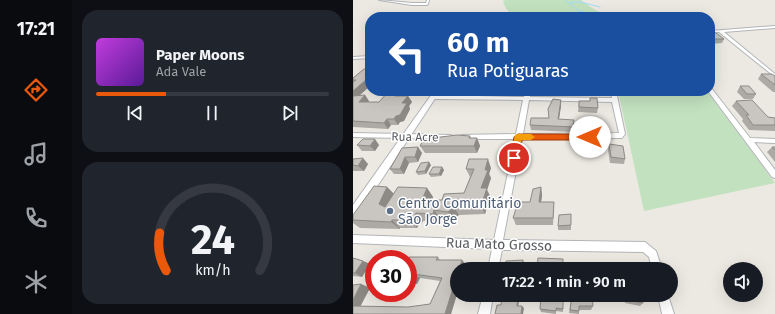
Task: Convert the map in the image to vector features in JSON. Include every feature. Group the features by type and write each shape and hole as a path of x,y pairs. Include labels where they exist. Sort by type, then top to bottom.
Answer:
{"street":[{"path":"380,0 412,4 426,4 428,0"},
{"path":"715,32 775,27"},
{"path":"720,31 775,76"},
{"path":"353,58 365,57"},
{"path":"353,214 434,96"},
{"path":"494,262 518,137 528,96"},
{"path":"545,96 614,100 614,96"},
{"path":"715,96 775,175"},
{"name":"Rua Acre","path":"353,135 405,137 620,136 622,134 614,100"},
{"path":"749,140 775,141"},
{"name":"Rua Mato Grosso","path":"353,239 498,245 645,247 653,254 655,262"},
{"path":"485,314 487,302"},
{"path":"665,302 668,314"}],"green space":[{"path":"581,0 600,12 509,12 503,1"},
{"path":"619,96 711,96 775,183 644,211"}],"building":[{"path":"715,32 724,39 715,39"},
{"path":"365,69 365,81 353,91 353,82 356,80 353,80 353,78"},
{"path":"761,74 772,74 775,76 775,85"},
{"path":"740,86 749,86 756,94 747,94"},
{"path":"365,95 359,102 379,102 384,96 408,96 402,103 407,103 400,115 396,116 394,119 387,119 384,123 353,121 353,96"},
{"path":"590,98 597,98 598,108 579,107 579,101 590,101"},
{"path":"553,99 561,100 558,119 574,120 573,127 530,125 531,118 549,118 548,109"},
{"path":"752,100 768,117 775,118 775,125 753,125 746,115 749,115 736,101"},
{"path":"457,135 477,138 474,146 420,146 424,139"},
{"path":"363,139 375,139 370,146 357,145"},
{"path":"609,144 623,146 625,159 611,157"},
{"path":"418,147 415,157 405,157 400,169 390,169 402,148"},
{"path":"363,158 358,166 353,165 353,159"},
{"path":"469,159 488,159 485,170 488,170 481,188 487,188 481,206 454,207 448,212 434,210 433,214 416,213 410,220 392,220 391,222 353,220 353,215 374,186 387,187 379,204 385,207 398,187 427,188 422,200 442,200 444,194 464,193 474,169 466,169"},
{"path":"429,162 425,171 416,172 421,163"},
{"path":"433,167 442,167 439,174 429,174"},
{"path":"541,187 539,202 554,202 553,218 513,218 518,202 530,202 533,189"},
{"path":"571,214 571,225 558,226 559,215"},
{"path":"417,257 438,257 436,260 462,260 461,262 450,262 450,298 445,314 353,314 353,306 408,307 430,304 442,278 417,275"},
{"path":"353,258 363,261 355,273 353,273"},
{"path":"538,258 563,259 563,262 538,262"},
{"path":"523,260 523,262 506,261"},
{"path":"361,284 353,300 353,285"},
{"path":"501,302 517,302 517,306 522,306 521,314 495,314 497,305 501,305"},
{"path":"540,302 563,302 563,309 556,308 556,311 540,309"},
{"path":"571,302 593,302 593,306 579,306 579,311 570,310"}],"waterway":[{"path":"565,0 570,4"},
{"path":"570,4 571,2 581,2 600,7"},
{"path":"570,4 581,12"}],"slow traffic":[{"path":"517,143 518,137 531,137"}],"place":[{"name":"Centro Comunitário São Jorge","path":"390,211"}],"route":[{"path":"514,158 518,137 590,137"}]}
